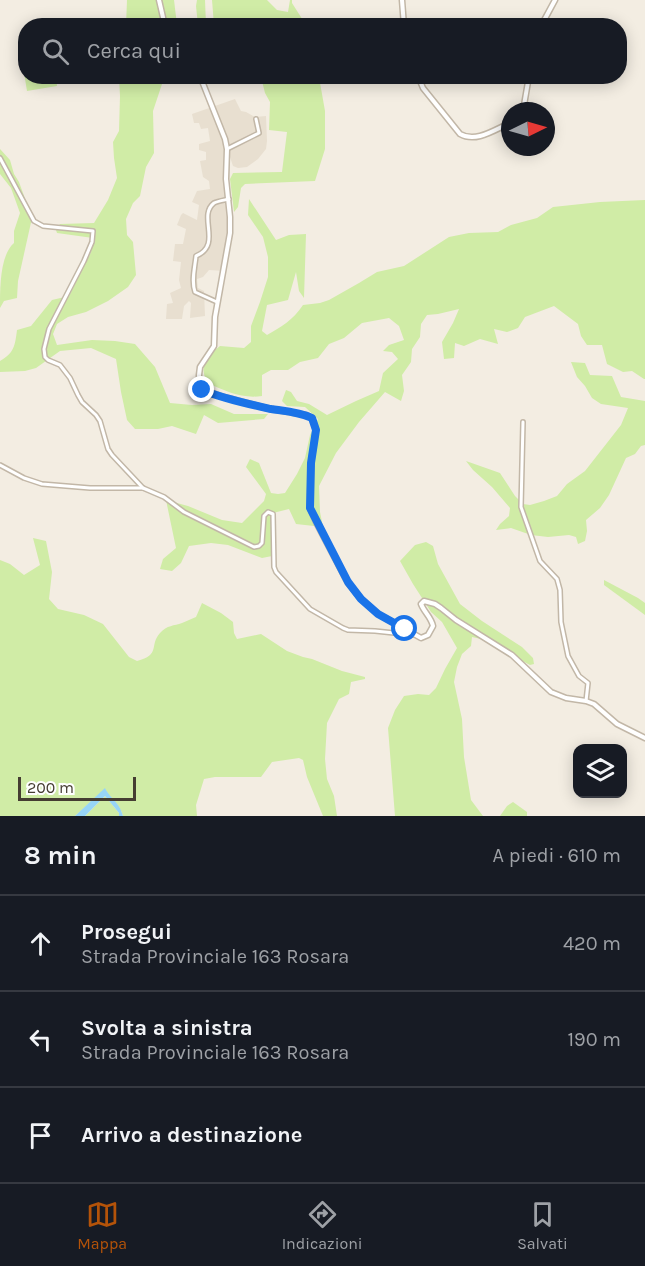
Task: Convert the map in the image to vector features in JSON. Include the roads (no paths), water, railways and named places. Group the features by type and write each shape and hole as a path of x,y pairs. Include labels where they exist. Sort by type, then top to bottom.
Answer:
{"street":[{"path":"159,0 163,18"},
{"path":"402,0 403,18"},
{"path":"545,18 555,0"},
{"path":"203,84 227,149 226,179 230,233 215,317 214,346 200,367 199,384 202,390 312,418 316,430 311,463 310,508 348,582 361,599 378,614 421,638 428,635 433,626 421,604 424,601 435,604 512,656 551,692 594,704 617,724 645,738"},
{"path":"421,84 460,134 465,137 475,138 501,127"},
{"path":"525,102 528,84"},
{"path":"227,149 259,133 256,119"},
{"path":"0,158 34,221 43,226 93,231 92,242 84,261 49,329 44,349 45,357 60,365 70,378 82,402 100,421 108,449 143,488"},
{"path":"218,302 195,292 194,271 196,256 208,247 208,211 214,203 229,199"},
{"path":"523,422 521,507 540,561 557,579 560,590 561,622 568,656 579,676 588,683 586,701"},
{"path":"0,465 24,478 42,484 90,488 143,488 164,497 184,512 254,547 262,543 264,516 272,512 274,567 310,609 348,630 415,635"}],"water":[{"path":"105,788 123,816 119,816 105,796 85,816 75,816"}]}
